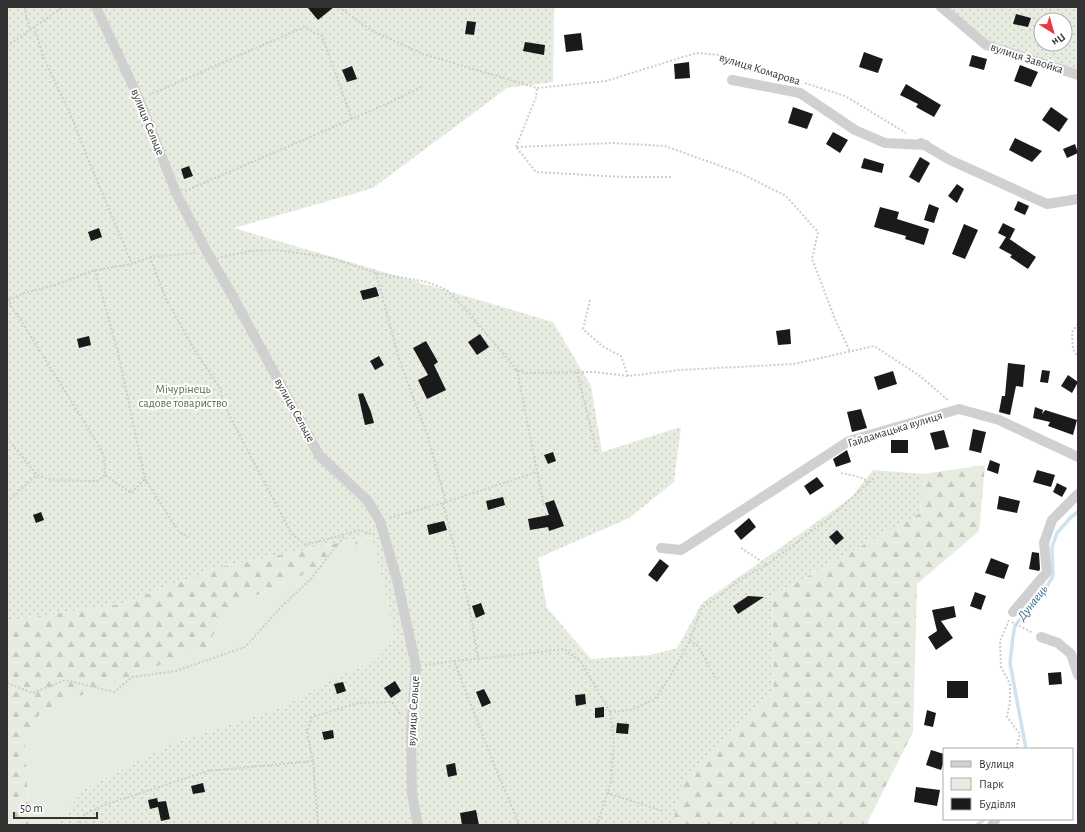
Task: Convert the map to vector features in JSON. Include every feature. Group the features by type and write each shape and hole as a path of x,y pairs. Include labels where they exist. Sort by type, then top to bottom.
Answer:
{"street":[{"name":"вулиця Сельце","path":"96,7 139,99 177,194 209,256 319,454 367,500 380,521 397,580 416,666 411,729 412,794 418,825"},
{"name":"вулиця Завойка","path":"941,7 986,45 1078,75"},
{"path":"732,80 800,93 855,130 884,143 922,143 950,160 1047,204 1078,199"},
{"path":"959,409 1000,420 1078,457"},
{"name":"Гайдамацька вулиця","path":"661,548 681,550 849,441 959,409"},
{"path":"1013,617 1047,572 1044,543 1052,520 1078,494"},
{"path":"1040,637 1058,643 1071,654 1078,675"}],"path":[{"path":"24,7 30,30"},
{"path":"7,46 63,7"},
{"name":"вулиця Комарова","path":"339,7 371,30 423,54 537,88 606,81 696,53 721,55 846,96 922,143"},
{"path":"139,99 304,27 322,36 352,119"},
{"path":"34,28 43,56 71,116 132,264"},
{"path":"177,194 421,88"},
{"path":"516,147 536,97 537,88"},
{"path":"516,147 613,143 665,146 740,173 786,196 818,232 812,259 835,319 850,352"},
{"path":"516,147 536,172 624,177 671,177"},
{"path":"105,475 104,456 96,440 8,300 95,270 132,264 150,257 209,256 251,251 277,250 332,258 376,273 427,282 447,290 468,312 517,370 544,506"},
{"path":"150,257 166,299 194,349 220,388 224,405 292,532 306,545 360,530 385,538"},
{"path":"95,270 118,352 145,479 180,532 188,537"},
{"path":"376,273 399,358 427,434 445,502 469,605 478,658"},
{"path":"590,300 584,329 602,346 621,356 628,376"},
{"path":"1078,324 1072,332 1073,349 1078,358"},
{"path":"517,370 525,373 594,372 628,376 731,367 794,364 874,346 920,376 959,409"},
{"path":"577,372 597,453"},
{"path":"7,438 37,475 51,480 83,482 97,481 105,475"},
{"path":"380,521 445,502 537,472"},
{"path":"841,474 850,475 866,480 870,483"},
{"path":"7,502 37,475"},
{"path":"105,475 131,493 145,479"},
{"path":"610,712 631,710 655,699 670,677 690,640 701,609 744,577 767,565 833,515 874,478"},
{"path":"7,683 33,693 65,680 114,692 132,677 176,671 245,646 283,605 311,579 345,534"},
{"path":"741,548 767,565"},
{"path":"1016,748 1020,734 1007,717 1010,702 1010,684 1001,667 1000,641 1013,617 1026,630"},
{"path":"690,640 699,646 716,680"},
{"path":"416,666 564,649 581,662 610,712 614,742 611,782 597,825"},
{"path":"454,661 495,767 518,821 518,825"},
{"path":"318,825 313,762 306,732 312,717 358,702 392,702 411,729"},
{"path":"80,823 84,814 104,805 208,771 313,762"},
{"path":"607,793 663,811"}],"green space":[{"name":"Мічурінець садове товариство","path":"7,7 554,7 553,82 507,88 373,188 234,228 553,322 591,386 602,452 681,427 674,482 629,518 538,558 547,608 591,659 651,655 677,648 702,603 852,497 873,470 923,474 920,513 772,596 774,691 683,782 672,825 54,825 85,789 177,741 239,722 289,704 336,677 375,661 395,639 385,590 371,536 215,568 125,603 7,621"},
{"path":"941,7 1078,7 1078,75 986,45"},
{"path":"985,465 979,531 917,584 913,732 868,821 869,825 672,825 682,782 774,691 772,596 920,513 923,474"},
{"path":"371,536 385,590 395,639 375,661 336,677 289,704 239,722 177,741 85,789 54,825 29,825 25,742 41,711 206,647 230,607 302,575"},
{"path":"371,536 302,575 230,607 206,647 41,711 25,742 29,825 7,825 7,621 125,603 215,568"}],"building":[{"path":"307,7 334,7 318,20"},
{"path":"1016,14 1031,18 1028,27 1013,24"},
{"path":"467,21 476,22 474,35 465,34"},
{"path":"581,33 583,50 566,52 564,35"},
{"path":"525,42 545,45 544,55 523,51"},
{"path":"864,52 883,59 878,73 859,67"},
{"path":"972,55 987,59 984,70 969,66"},
{"path":"689,62 690,78 675,79 674,64"},
{"path":"1020,65 1038,72 1031,87 1014,81"},
{"path":"352,66 357,79 347,82 342,70"},
{"path":"906,84 941,105 934,117 916,107 918,104 900,95"},
{"path":"793,107 813,114 807,129 788,123"},
{"path":"1051,107 1068,119 1059,132 1042,120"},
{"path":"833,132 848,140 840,153 826,144"},
{"path":"1015,138 1042,151 1032,162 1009,150"},
{"path":"1075,144 1078,153 1067,158 1063,149"},
{"path":"920,157 930,163 919,183 909,177"},
{"path":"864,158 884,164 882,173 861,168"},
{"path":"189,166 193,176 184,179 181,169"},
{"path":"957,184 964,189 957,203 948,196"},
{"path":"1018,201 1029,206 1025,215 1014,210"},
{"path":"929,204 939,208 934,223 924,220"},
{"path":"880,207 899,212 897,219 929,229 924,245 905,239 906,236 874,227"},
{"path":"1003,223 1015,229 1010,239 1008,238 1036,257 1028,269 1010,257 1012,255 999,248 1006,237 998,233"},
{"path":"964,224 978,230 965,259 952,254"},
{"path":"99,228 102,237 91,241 88,232"},
{"path":"376,287 379,296 363,300 360,291"},
{"path":"790,329 791,344 778,345 776,331"},
{"path":"480,334 489,347 477,355 468,342"},
{"path":"89,336 91,345 79,348 77,339"},
{"path":"426,341 438,362 434,365 446,390 427,399 418,380 428,375 413,348"},
{"path":"379,356 384,365 375,370 370,361"},
{"path":"1008,363 1025,365 1023,387 1016,386 1010,415 999,412 1002,396 1005,396"},
{"path":"1042,370 1050,371 1048,383 1040,382"},
{"path":"893,371 897,384 878,390 874,377"},
{"path":"1068,375 1078,382 1072,393 1061,386"},
{"path":"363,393 374,423 365,425 358,394"},
{"path":"1035,407 1043,410 1042,414 1045,410 1077,420 1073,435 1048,426 1050,422 1033,418"},
{"path":"861,409 867,428 852,432 847,412"},
{"path":"973,429 986,432 981,453 969,450"},
{"path":"944,430 949,447 935,450 930,433"},
{"path":"891,440 908,440 908,453 891,453"},
{"path":"847,450 851,462 836,467 833,459"},
{"path":"553,452 556,461 548,464 544,455"},
{"path":"990,460 1000,464 998,474 987,470"},
{"path":"1037,470 1055,475 1051,487 1033,482"},
{"path":"817,477 824,486 810,495 804,486"},
{"path":"1057,483 1067,488 1062,497 1053,492"},
{"path":"999,496 1020,501 1017,513 997,509"},
{"path":"503,497 505,505 488,510 486,501"},
{"path":"554,500 564,526 549,531 548,527 530,530 528,519 549,515 545,503"},
{"path":"41,512 44,520 36,523 33,515"},
{"path":"749,518 756,527 741,540 734,531"},
{"path":"444,521 447,530 429,535 427,525"},
{"path":"837,530 844,538 836,545 829,537"},
{"path":"1032,552 1039,553 1039,571 1029,569"},
{"path":"991,558 1009,565 1004,579 985,573"},
{"path":"660,559 669,566 657,582 648,575"},
{"path":"975,592 986,596 981,610 970,606"},
{"path":"748,596 764,597 738,614 733,606"},
{"path":"481,603 485,614 476,618 472,606"},
{"path":"954,606 956,617 941,621 953,638 936,650 928,637 937,631 932,610"},
{"path":"1061,672 1062,684 1049,685 1048,673"},
{"path":"395,681 401,691 391,698 384,688"},
{"path":"947,681 968,681 968,698 947,698"},
{"path":"343,682 346,691 337,694 334,684"},
{"path":"484,689 491,703 482,707 476,692"},
{"path":"585,694 586,704 576,706 575,695"},
{"path":"604,707 604,717 595,718 595,708"},
{"path":"927,710 936,713 933,727 924,725"},
{"path":"617,723 629,724 628,734 616,733"},
{"path":"333,730 334,738 324,740 322,732"},
{"path":"931,750 943,754 943,764 941,770 926,765"},
{"path":"455,763 457,775 448,777 446,765"},
{"path":"203,783 205,792 193,794 191,786"},
{"path":"916,787 940,790 937,806 914,802"},
{"path":"157,798 158,802 166,801 170,819 161,821 158,807 150,809 148,800"},
{"path":"476,810 479,825 462,825 460,813"}],"waterway":[{"name":"Дунаець","path":"1026,748 1010,663 1015,626 1030,606 1039,600 1053,576 1052,547 1057,533 1071,517 1078,512"},
{"name":"Дунаець","path":"977,825 984,820"}]}
